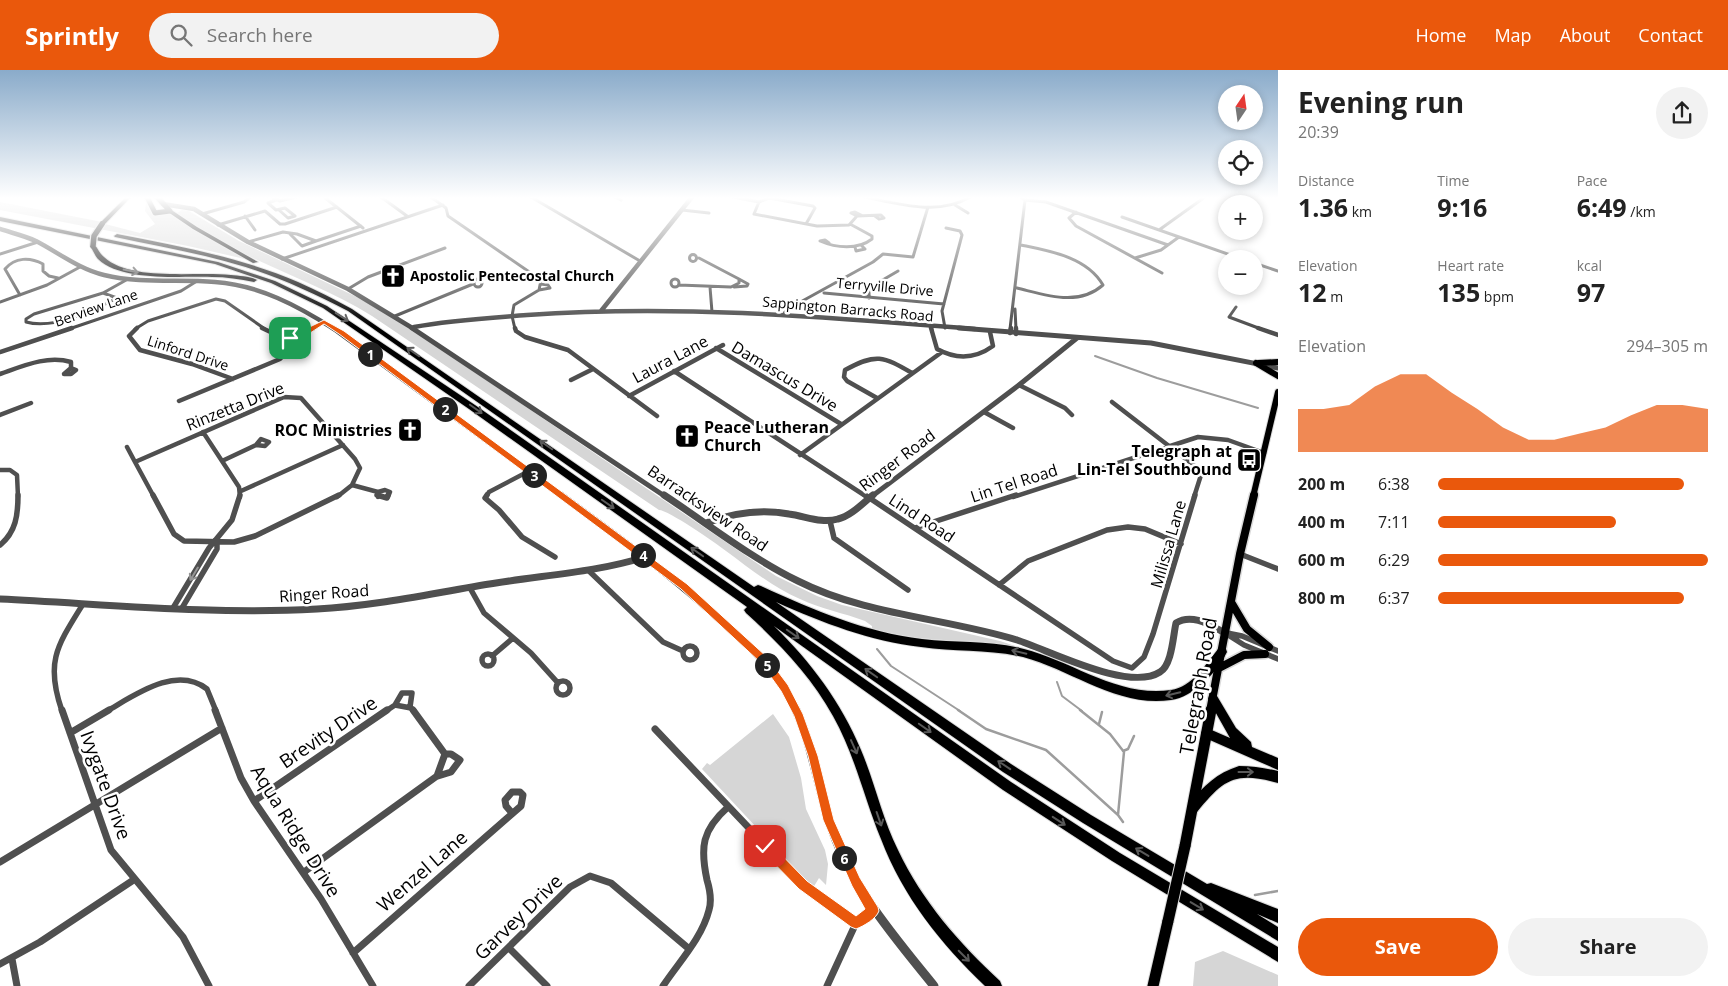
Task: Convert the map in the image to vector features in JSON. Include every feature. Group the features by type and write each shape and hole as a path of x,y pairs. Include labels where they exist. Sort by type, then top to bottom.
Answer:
{"highway":[{"path":"94,240 93,246 100,258 123,270 153,274 240,277 299,294"},
{"path":"103,240 194,258 245,272 299,294 362,330 1038,807 1116,858 1278,955"},
{"path":"136,240 199,252 269,272 325,296 362,318 1007,768 1183,878 1278,934"},
{"path":"216,240 266,267 269,272"},
{"path":"709,576 780,637 819,684 855,748 884,835 905,878 945,935 995,986"},
{"path":"737,579 815,616 860,631 909,642 986,647 1023,653 1060,665 1119,690 1147,696 1173,695 1187,690 1196,683 1222,652"},
{"path":"1213,699 1232,732 1261,756"},
{"path":"1207,733 1278,764"},
{"path":"1193,808 1216,782 1232,773 1258,772 1278,778"},
{"path":"1183,878 1278,916"}],"main road":[{"path":"1256,363 1278,362"},
{"path":"1256,363 1278,376"},
{"name":"Telegraph Road","path":"1153,986 1193,808 1240,554 1278,392"},
{"path":"1231,602 1246,629 1271,651"},
{"path":"1219,668 1244,655 1271,651"}],"street":[{"path":"31,240 80,267 103,275 128,279 228,283 259,289 283,299 324,322 684,586 764,660 784,688 798,714 829,820 856,882 873,911 934,986"},
{"name":"Barracksview Road","path":"243,240 348,289 414,327 776,569 833,596 867,606 1016,640 1122,678 1142,679 1161,672 1167,663 1176,623 1181,620 1192,619 1226,633 1244,645 1271,651 1278,659"},
{"path":"249,243 261,240"},
{"path":"296,240 302,246 320,240"},
{"path":"282,259 337,240"},
{"path":"483,240 538,277 541,284 539,290"},
{"path":"605,240 640,260"},
{"path":"601,311 657,240"},
{"path":"830,243 855,247 856,250 862,252 865,249 862,246 872,240"},
{"path":"784,314 786,310 873,262 883,254 910,258 915,254 919,240"},
{"path":"945,328 942,314 961,240"},
{"path":"1013,333 1017,314 1014,309 1021,240"},
{"path":"1101,240 1162,273"},
{"path":"1153,240 1168,245"},
{"path":"1135,258 1161,250 1175,240"},
{"path":"1187,240 1218,251"},
{"path":"0,254 38,242"},
{"path":"1017,288 1062,296 1086,297 1099,290 1103,285 1100,278 1065,256 1020,246"},
{"path":"348,289 368,278 445,248"},
{"path":"679,285 710,287 747,286 748,284 698,258"},
{"path":"20,295 4,269 8,264 19,260 40,262 43,264 43,271 46,275 58,278"},
{"path":"1263,266 1278,272"},
{"path":"0,302 20,295 80,267"},
{"path":"869,298 870,288 898,270"},
{"path":"103,293 117,298 108,304 39,325 26,322 26,319 34,314 103,293 128,279"},
{"path":"731,287 739,280"},
{"name":"Berview Lane","path":"0,352 181,291 196,282"},
{"path":"395,316 473,284"},
{"path":"541,284 548,285 550,288 539,290 517,301 512,308 514,328 520,335 562,347 657,416"},
{"path":"710,287 712,312"},
{"name":"Terryville Drive","path":"824,293 944,304"},
{"name":"Linford Drive","path":"233,379 192,364 151,354 136,347 129,336 139,325 206,300 219,300 260,326 286,338"},
{"path":"59,307 67,317"},
{"path":"1236,307 1229,317 1278,335"},
{"name":"Sappington Barracks Road","path":"414,327 439,322 601,311 784,314 990,332 1163,344 1278,368"},
{"path":"179,402 280,359 302,335 324,322"},
{"path":"931,327 935,345 942,352 963,358 984,354 994,344 990,332"},
{"path":"286,338 302,335"},
{"path":"286,338 294,344"},
{"name":"Ringer Road","path":"830,521 847,515 869,499 1019,385 1077,338"},
{"name":"Laura Lane","path":"629,396 723,345"},
{"name":"Damascus Drive","path":"716,348 841,424"},
{"path":"800,456 841,424 942,352"},
{"path":"877,398 847,381 844,378 845,370 873,356 888,359 912,373"},
{"path":"0,374 53,360 71,362 71,368"},
{"path":"571,380 593,369"},
{"name":"Lind Road","path":"674,371 800,456 915,528 1113,661 1132,668"},
{"path":"1019,385 1065,408 1072,415"},
{"name":"Rinzetta Drive","path":"134,462 284,397 295,396 301,398 356,459 360,468 352,485"},
{"name":"Milissa Lane","path":"1112,402 1169,444 1200,470 1201,475 1147,649 1139,662 1132,668"},
{"path":"0,415 31,403"},
{"path":"984,412 1013,428"},
{"path":"173,608 209,548 217,542 238,508 241,491 203,432"},
{"name":"Lin Tel Road","path":"915,528 1169,444 1206,436 1228,440 1264,453"},
{"path":"222,460 256,445"},
{"path":"241,491 343,445"},
{"path":"127,447 174,534 184,541 234,542 255,536 338,496 352,485 378,492"},
{"path":"0,470 10,470 18,475 14,531 8,541 0,545"},
{"path":"529,471 489,492 485,498 509,521 522,537 554,557"},
{"path":"706,523 731,515 770,512 830,521 834,538 908,590"},
{"path":"999,585 1028,561 1107,530 1128,527 1145,529 1181,544"},
{"path":"182,608 217,549 217,542"},
{"path":"1240,554 1278,569"},
{"name":"Ringer Road","path":"0,599 173,608 335,608 589,570 630,563 645,557"},
{"path":"589,570 663,642 683,651"},
{"path":"470,588 475,603 489,619 513,638 558,683"},
{"name":"Ivygate Drive","path":"83,604 59,642 54,667 55,690 111,850 183,937 196,958 209,986"},
{"path":"492,656 513,638"},
{"name":"Aqua Ridge Drive","path":"70,733 157,684 186,679 199,683 207,689 241,778 254,801 304,872 373,986"},
{"name":"Brevity Drive","path":"254,801 395,705 402,693 407,692 412,693 410,707 445,754 457,757 460,760 451,772 437,776"},
{"name":"Brevity Drive","path":"395,705 410,707"},
{"path":"0,862 222,728"},
{"path":"655,729 803,885 856,923"},
{"path":"304,872 437,776 444,764 445,754"},
{"path":"663,986 706,922 710,907 704,859 704,839 712,820 728,807"},
{"name":"Wenzel Lane","path":"353,953 512,813"},
{"name":"Garvey Drive","path":"469,986 570,887 590,876 611,883 688,948"},
{"path":"0,964 12,959 135,879"},
{"path":"827,986 856,923 873,911"},
{"path":"508,948 546,986"},
{"path":"12,959 18,986"}],"shaded area":[{"path":"155,240 213,240 245,259"},
{"path":"217,240 237,240 359,298 402,323 776,576 817,596 842,605 1000,641 1048,657 995,644 918,638 872,630 872,626 865,621 816,606 790,594 672,515 659,510 372,316 348,302"},
{"path":"773,714 789,737 801,778 806,809 825,850 828,864 826,885 819,878 813,888 702,769 707,763 710,765"},
{"path":"1223,951 1278,975 1278,986 1193,986 1195,962"}],"waterway":[{"path":"1095,356 1157,378 1258,408"},
{"path":"877,649 891,666 960,711"},
{"path":"1057,682 1062,696 1082,711"},
{"path":"958,710 986,729 1046,750 1118,815"},
{"path":"1080,710 1110,734 1123,751"},
{"path":"1099,724 1102,712"},
{"path":"1123,751 1128,749 1134,736"},
{"path":"1118,815 1123,751"},
{"path":"1118,815 1123,822"},
{"path":"1255,895 1278,891"}],"place":[{"name":"Apostolic Pentecostal Church","path":"393,276"},
{"name":"ROC Ministries","path":"410,430"},
{"name":"Peace Lutheran Church","path":"687,436"},
{"name":"Telegraph at Lin-Tel Southbound","path":"1249,460"}],"route":[{"path":"290,338 302,335 324,322 341,332 684,586 764,660 784,688 798,714 813,756 829,820 856,882 873,911 856,923 803,885 765,846"}]}
